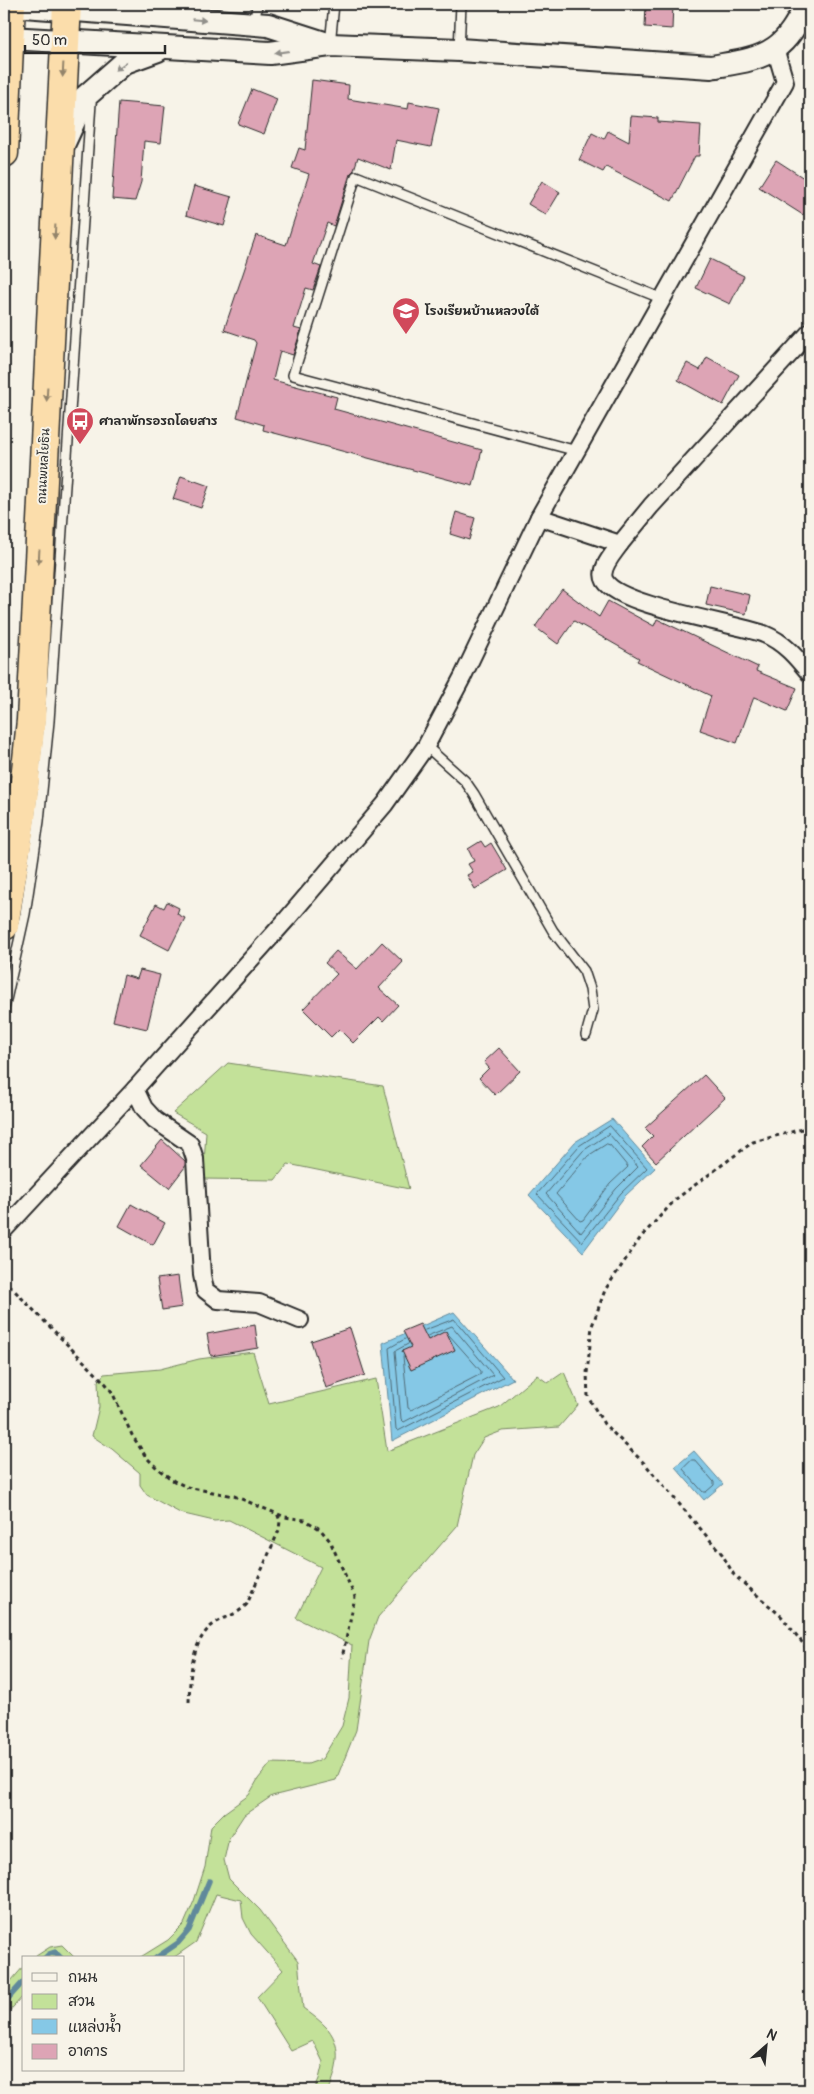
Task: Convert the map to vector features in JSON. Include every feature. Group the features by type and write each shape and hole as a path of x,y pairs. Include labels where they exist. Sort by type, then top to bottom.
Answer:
{"highway":[{"path":"4,152 11,4"},
{"name":"ถนนพหลโยธิน","path":"4,926 21,819 31,720 67,6"}],"main road":[{"path":"11,4 67,6 165,17 256,14 268,26 330,46"},
{"path":"141,4 165,17"},
{"path":"9,38 270,53 330,46 459,50 711,67 749,60 775,48 794,28 807,4"},
{"path":"59,152 85,97 91,91 125,62 166,47"}],"street":[{"path":"4,1230 134,1089 286,919 379,811 426,746 463,676 539,517 785,82 775,48"},
{"path":"810,332 651,506 620,544 606,566 604,574 605,581 617,592 659,608 765,634 783,644 810,674"},
{"path":"539,517 620,544"},
{"path":"134,1089 144,1108 155,1120 190,1144 195,1159 202,1275 205,1290 218,1300 259,1303 300,1320"}],"lane":[{"path":"330,46 334,4"},
{"path":"459,50 461,4"},
{"path":"4,1009 25,914 39,821 49,722 91,91"},
{"path":"577,451 293,375 356,176 663,299"},
{"path":"426,746 464,781 474,794 553,931 584,971 590,990 593,1010 586,1035"}],"path":[{"path":"810,1128 753,1142 676,1199 641,1237 605,1290 592,1326 587,1373 588,1397 604,1424 645,1464 716,1547 734,1576 781,1616 805,1646 810,1659"},
{"path":"4,1280 106,1384 112,1392 132,1435 146,1457 158,1469 174,1481 187,1487 234,1496 285,1516 304,1520 320,1529 330,1541 354,1597 342,1658"},
{"path":"189,1702 190,1676 196,1650 206,1632 216,1623 239,1613 247,1604 279,1530 280,1521 277,1513"}],"green space":[{"path":"228,1063 383,1086 409,1189 288,1164 275,1180 203,1179 206,1132 173,1113"},
{"path":"253,1352 269,1404 376,1379 387,1451 499,1407 537,1375 548,1383 564,1372 578,1405 559,1427 502,1431 484,1438 473,1455 457,1526 378,1617 369,1641 356,1730 336,1780 272,1796 244,1815 229,1838 224,1860 229,1879 260,1910 298,1961 303,2008 322,2023 333,2036 336,2044 337,2059 329,2090 314,2090 323,2062 313,2041 291,2051 257,1997 283,1970 251,1934 243,1918 241,1900 216,1894 196,1942 176,1956 142,1956 168,1940 184,1924 205,1867 211,1826 224,1813 249,1795 258,1779 271,1763 308,1764 322,1759 342,1726 349,1698 352,1645 296,1618 321,1567 229,1520 214,1521 180,1513 147,1495 140,1485 140,1473 112,1449 92,1436 99,1407 98,1381 104,1374 160,1369 199,1359"},
{"path":"62,1945 73,1956 36,1956 50,1947"},
{"path":"22,1968 22,1997 4,2017 4,1989"}],"water":[{"path":"612,1119 655,1168 625,1196 583,1252 529,1195 575,1142"},
{"path":"454,1312 513,1379 392,1441 383,1343"},
{"path":"694,1451 723,1484 704,1500 675,1467"}],"building":[{"path":"646,4 673,4 672,29 645,27"},
{"path":"312,80 349,85 348,99 408,109 409,102 439,108 431,147 396,140 391,170 358,157 354,170 350,174 334,226 327,223 313,264 321,267 313,290 306,288 294,328 301,330 293,355 280,351 273,380 337,397 334,409 482,450 473,486 263,430 264,425 237,417 256,343 254,340 224,330 256,235 286,245 309,174 292,168 299,148 305,150"},
{"path":"252,89 277,99 264,134 238,124"},
{"path":"119,102 165,106 161,143 144,141 141,182 135,201 112,199"},
{"path":"631,116 658,118 658,122 701,125 699,156 695,156 672,201 606,167 603,172 579,160 592,133 604,139 608,131 629,142"},
{"path":"776,160 810,182 810,203 803,215 759,187"},
{"path":"542,181 560,192 546,215 528,204"},
{"path":"194,186 232,197 224,226 186,215"},
{"path":"710,259 744,276 730,304 696,288"},
{"path":"707,357 739,375 723,405 678,380 687,363 700,370"},
{"path":"181,476 209,486 201,508 173,499"},
{"path":"456,512 475,518 469,540 450,534"},
{"path":"710,586 750,595 746,614 706,605"},
{"path":"562,589 599,617 608,601 654,626 657,619 758,667 756,671 797,688 787,711 754,697 737,743 700,730 711,696 637,661 639,658 574,621 558,644 535,627"},
{"path":"481,841 485,847 491,843 507,870 475,889 467,875 473,872 468,864 474,861 468,849"},
{"path":"167,902 179,908 177,914 185,918 169,950 140,935 156,904 164,908"},
{"path":"382,942 403,962 379,988 398,1005 383,1021 379,1017 353,1043 339,1029 331,1037 303,1009 337,974 325,963 336,951 357,969"},
{"path":"140,970 160,975 147,1029 113,1021 124,975 137,979"},
{"path":"499,1048 520,1071 495,1095 479,1078 489,1068 484,1062"},
{"path":"704,1075 725,1098 656,1162 642,1147 653,1136 645,1128"},
{"path":"162,1140 185,1161 185,1167 169,1188 141,1165"},
{"path":"131,1204 165,1223 153,1245 119,1226"},
{"path":"178,1276 182,1307 162,1310 157,1279"},
{"path":"420,1324 428,1340 446,1331 455,1350 411,1370 402,1351 411,1347 403,1331"},
{"path":"255,1325 258,1348 211,1356 207,1334"},
{"path":"350,1328 365,1375 326,1388 311,1341"}],"waterway":[{"path":"159,1956 178,1943 189,1930 209,1881"},
{"path":"47,1956 55,1952 59,1956"},
{"path":"4,2003 22,1983"}],"place":[{"name":"โรงเรียนบ้านหลวงใต้","path":"406,335"},
{"name":"ศาลาพักรอรถโดยสาร","path":"80,445"}]}
